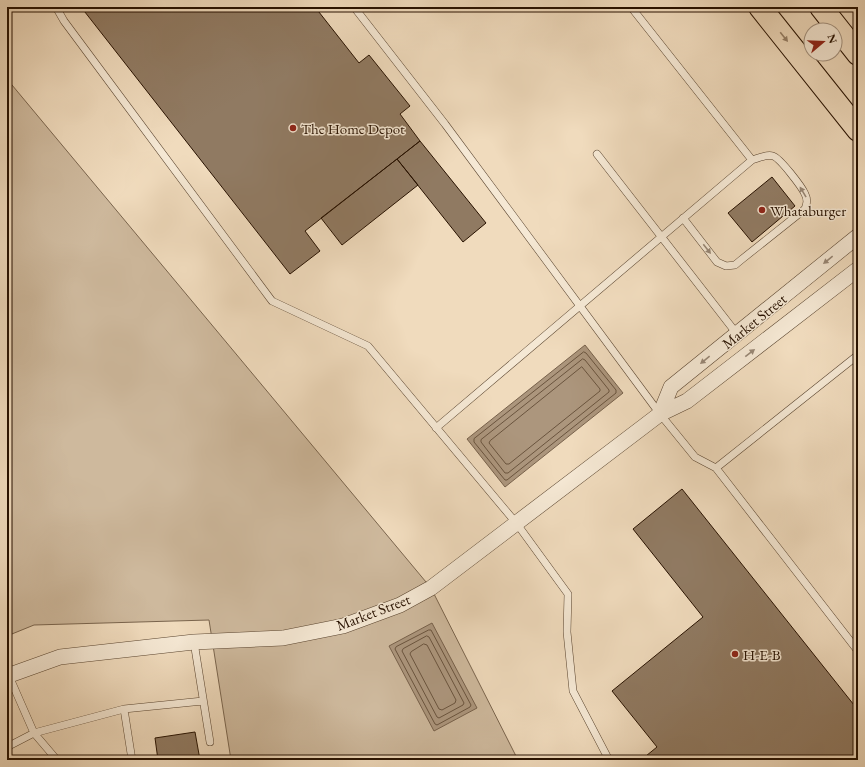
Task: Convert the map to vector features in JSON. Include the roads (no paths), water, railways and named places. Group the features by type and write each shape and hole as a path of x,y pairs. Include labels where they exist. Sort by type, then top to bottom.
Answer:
{"main road":[{"path":"760,7 858,130"},
{"path":"821,7 858,54"}],"street":[{"name":"Market Street","path":"660,414 671,387 858,236"},
{"name":"Market Street","path":"8,676 60,657 194,642 283,638 343,626 400,605 431,588 660,414 687,401 858,270"}],"lane":[{"path":"56,7 64,21 272,300 368,346 517,524 568,594 567,632 573,691 609,760"},
{"path":"354,7 445,124 660,414 695,457 716,468 858,651"},
{"path":"631,7 752,160"},
{"path":"597,154 738,334"},
{"path":"436,428 579,306 683,218 752,160 764,156 773,156 780,160 805,194 808,202 805,209 735,265 726,266 717,262 683,218"},
{"path":"716,468 858,355"},
{"path":"194,642 210,742"},
{"path":"8,676 34,733 57,760"},
{"path":"7,747 34,733 124,709 203,701"},
{"path":"124,709 132,760"}],"water":[{"path":"585,345 623,393 505,487 467,439"},
{"path":"432,623 477,708 434,731 389,646"}],"place":[{"name":"The Home Depot","path":"293,128"},
{"name":"Whataburger","path":"762,210"},
{"name":"H-E-B","path":"735,654"}]}
